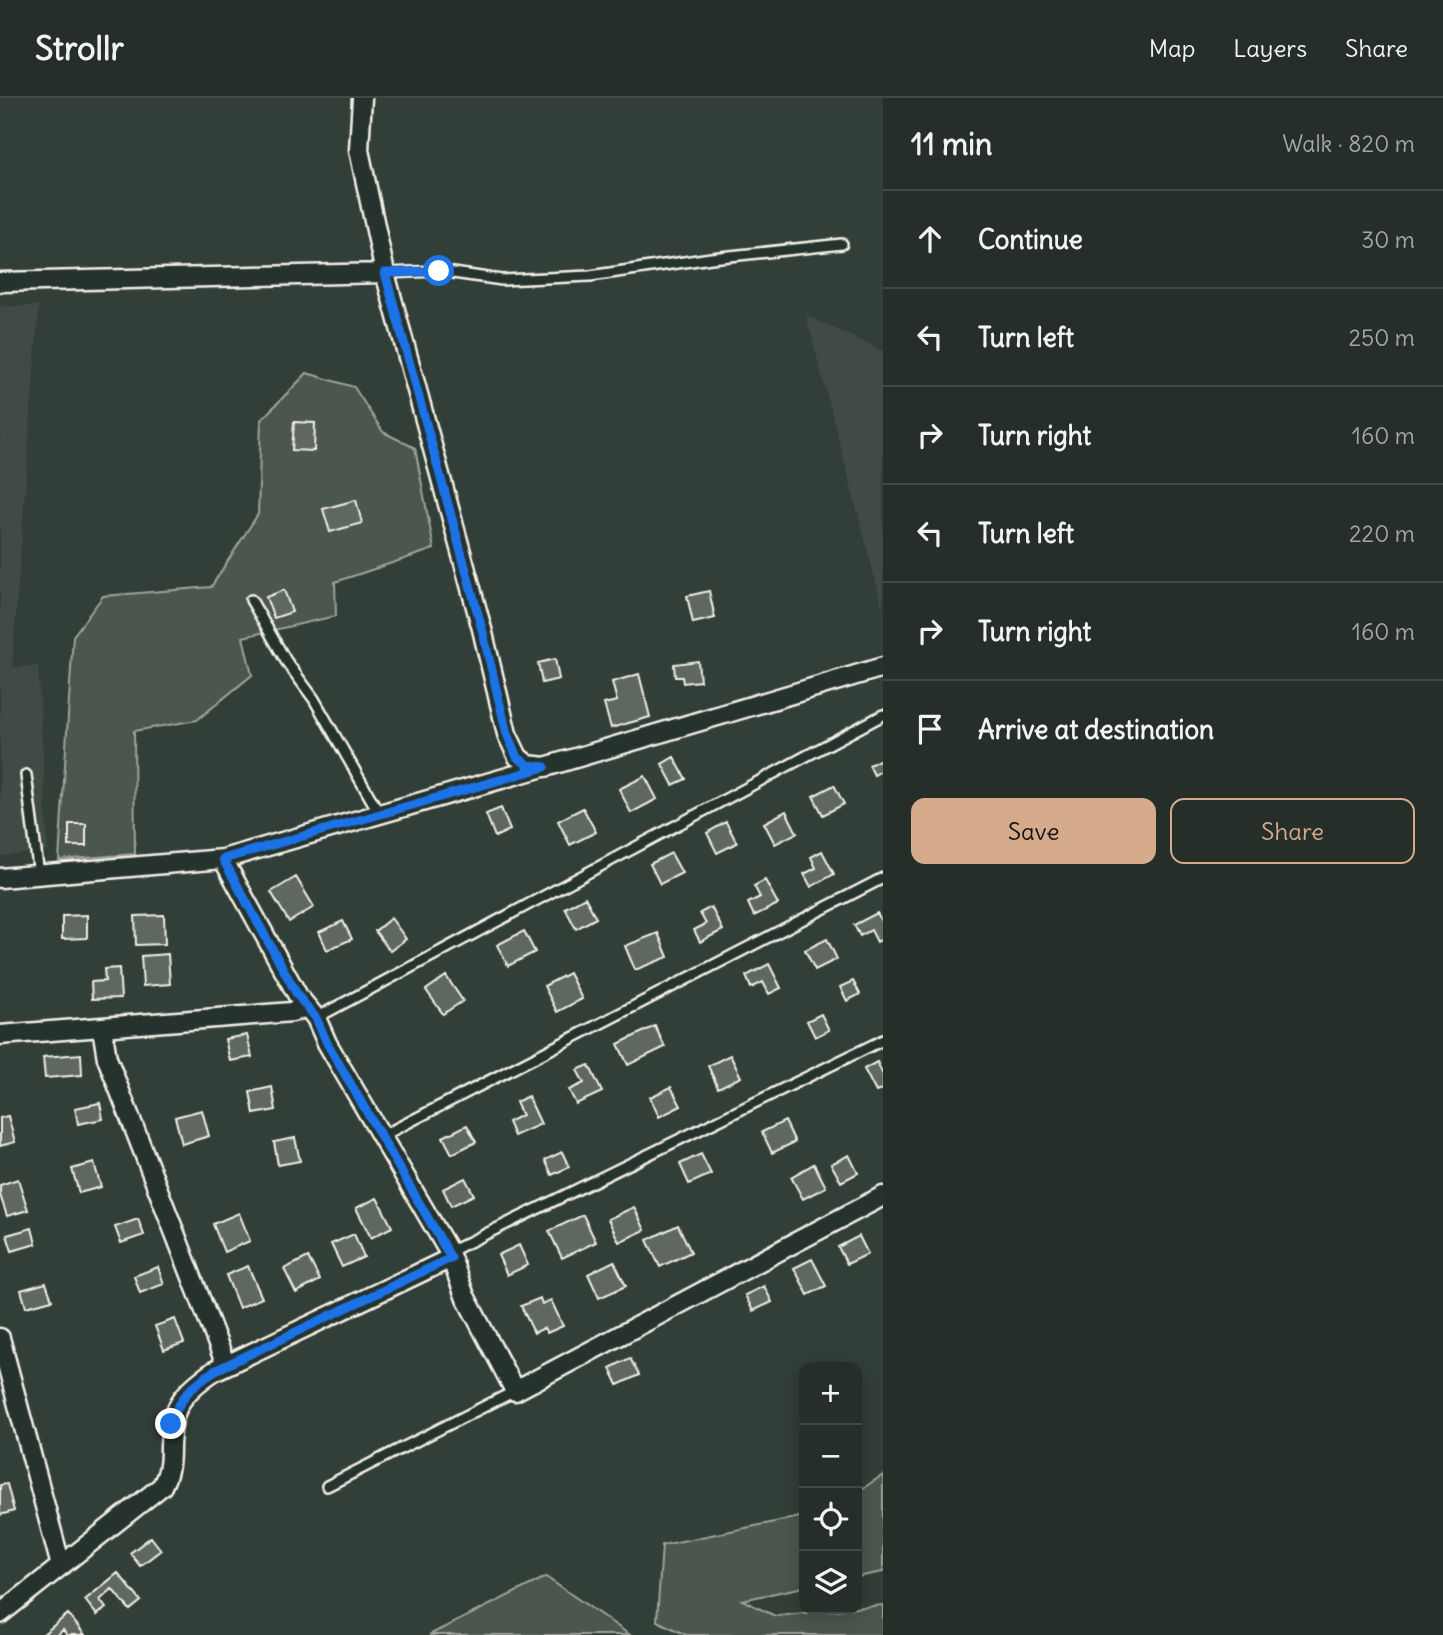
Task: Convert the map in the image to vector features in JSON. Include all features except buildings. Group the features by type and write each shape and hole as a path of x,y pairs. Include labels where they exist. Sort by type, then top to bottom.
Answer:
{"street":[{"path":"362,98 359,150 385,273 482,629 507,734 517,757 528,765 545,767"},
{"path":"0,282 385,273"},
{"path":"0,878 223,859 883,667"},
{"path":"223,859 298,996 312,1013 450,1255 464,1296 515,1391 883,1196"},
{"path":"0,1035 292,1012 312,1013"},
{"path":"102,1028 107,1058 226,1365"},
{"path":"0,1614 162,1486 169,1473 171,1424 176,1409 186,1392 199,1381 226,1365 450,1255"},
{"path":"0,1338 61,1566"}],"lane":[{"path":"385,273 439,271 502,280 590,276 711,258 842,244"},
{"path":"251,600 286,661 314,699 379,813"},
{"path":"312,1013 883,715"},
{"path":"26,775 39,875"},
{"path":"382,1136 883,878"},
{"path":"450,1255 883,1040"},
{"path":"327,1486 515,1391"}],"shaded area":[{"path":"0,306 39,306 12,667 38,666 48,851 0,856"},
{"path":"806,315 883,351 883,609"},
{"path":"307,373 354,387 383,432 415,448 434,549 335,582 336,616 243,637 252,675 197,720 134,731 135,854 59,860 73,636 103,596 211,587 258,514 261,420"},
{"path":"883,1475 883,1572 862,1576 862,1551 862,1489"},
{"path":"799,1517 799,1588 742,1600 775,1616 862,1614 862,1607 883,1605 883,1635 686,1635 657,1621 662,1545"},
{"path":"546,1577 630,1635 429,1635"}],"route":[{"path":"171,1424 186,1392 214,1371 451,1258 327,1043 316,1018 298,996 223,859 545,767 528,765 517,757 507,734 482,629 385,273 439,271"}]}
